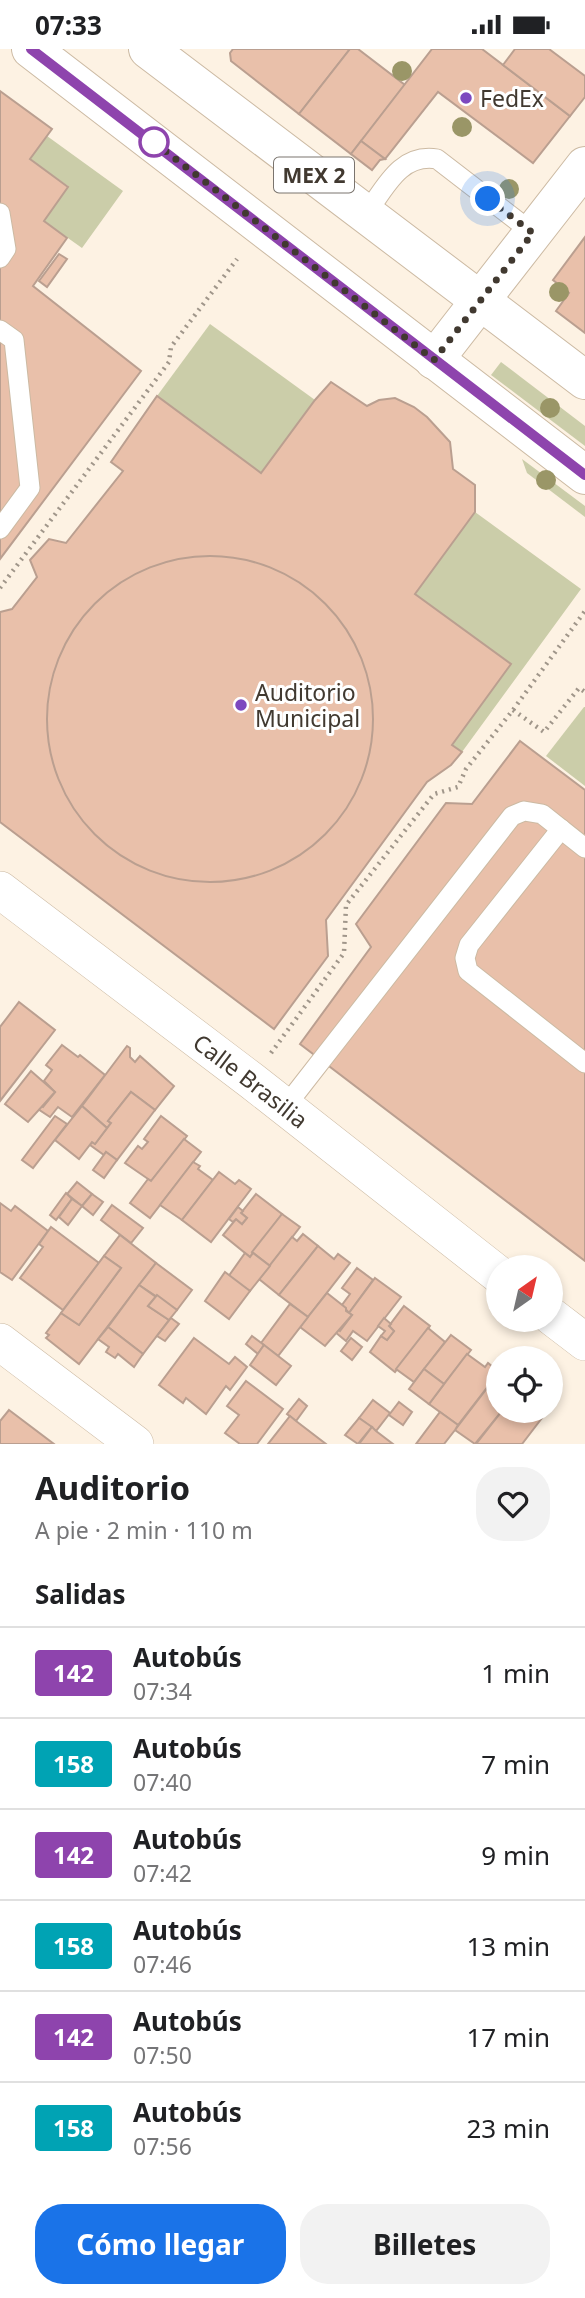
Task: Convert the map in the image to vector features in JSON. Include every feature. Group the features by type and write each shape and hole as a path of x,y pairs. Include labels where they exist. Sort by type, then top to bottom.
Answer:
{"main road":[{"path":"31,49 585,475"},
{"name":"MEX 2","path":"169,55 366,214 480,301 582,371"},
{"path":"434,360 585,166"}],"street":[{"name":"Calle Brasilia","path":"0,891 252,1081 486,1265"},
{"path":"564,1326 585,1342"},
{"path":"0,1342 135,1444"}],"lane":[{"path":"366,214 400,168 409,161 424,157 437,159 533,233"},
{"path":"0,213 6,249 0,258"},
{"path":"0,330 14,340 30,488 0,529"},
{"path":"285,1107 512,817 524,811 542,814 577,839 469,945 465,958 468,971 585,1063"}],"path":[{"path":"0,587 169,362 171,347 237,259"},
{"path":"252,1081 344,953 346,905 434,794 458,787 466,769 585,611"},
{"path":"513,710 544,732 579,688 585,692"}],"green space":[{"path":"47,136 123,191 82,248 44,221 68,186 30,159"},
{"path":"210,324 315,400 261,473 157,396"},
{"path":"501,362 585,426 585,446 491,375"},
{"path":"522,459 585,506 585,517 527,473"},
{"path":"475,512 581,589 462,752 452,745 511,664 415,594"},
{"path":"585,707 585,786 546,756"}],"building":[{"path":"233,49 350,49 299,114 231,61 230,53"},
{"path":"350,49 358,49 405,85 351,154 299,114"},
{"path":"432,49 482,49 570,116 533,163 438,92 385,159 361,141"},
{"path":"515,49 549,49 585,76 585,97 570,116 503,65"},
{"path":"0,91 52,129 30,159 68,187 44,221 67,238 33,286 141,371 0,559"},
{"path":"361,141 385,159 380,160 372,170 351,154"},
{"path":"585,237 585,333 556,311 569,293 553,280"},
{"path":"59,254 67,259 47,287 39,281"},
{"name":"Auditorio Municipal","path":"331,382 367,406 379,400 395,398 414,407 450,442 453,469 475,485 475,512 415,594 511,664 452,745 462,752 451,765 427,782 326,920 328,956 274,1029 0,822 0,612 12,609 37,577 30,560 49,539 66,543 123,471 111,462 157,396 261,473"},
{"path":"210,556 242,559 287,575 325,604 354,642 370,687 373,719 370,751 354,796 325,834 287,863 242,879 210,882 178,879 133,863 95,834 66,796 50,751 47,719 50,687 66,642 95,604 133,575 178,559"},
{"path":"520,741 585,790 585,1261 300,1044 371,947 356,924 446,803 472,804"},
{"path":"19,1002 55,1030 0,1101 0,1027"},
{"path":"62,1045 105,1075 72,1117 58,1107 50,1117 38,1109 43,1107 55,1092 44,1081 52,1070 46,1065"},
{"path":"127,1046 130,1048 130,1057 135,1062 140,1056 174,1086 155,1110 131,1092 108,1121 111,1123 107,1128 82,1106"},
{"path":"31,1071 55,1092 28,1122 5,1104"},
{"path":"131,1092 155,1110 117,1160 90,1145 92,1142 95,1144 111,1123 108,1121"},
{"path":"82,1106 107,1128 79,1159 55,1140"},
{"path":"55,1116 67,1124 33,1168 22,1160"},
{"path":"161,1116 187,1136 151,1181 125,1163 138,1146 142,1149 148,1142 144,1139"},
{"path":"184,1139 201,1152 150,1218 130,1203"},
{"path":"106,1152 117,1160 104,1178 93,1170"},
{"path":"193,1162 213,1180 182,1220 160,1205"},
{"path":"219,1172 235,1184 239,1180 251,1189 211,1242 182,1220"},
{"path":"77,1182 92,1194 82,1206 67,1194"},
{"path":"66,1193 72,1199 56,1220 50,1215"},
{"path":"92,1194 103,1202 93,1215 82,1206"},
{"path":"256,1194 282,1214 250,1257 223,1235 236,1219 242,1224 247,1218 241,1213"},
{"path":"72,1199 82,1206 68,1225 59,1217"},
{"path":"0,1203 11,1211 15,1206 48,1231 12,1280 0,1272"},
{"path":"112,1205 143,1228 131,1243 101,1220"},
{"path":"238,1207 247,1218 242,1224 236,1219 233,1222 229,1219"},
{"path":"282,1214 300,1227 270,1266 252,1252"},
{"path":"51,1227 99,1263 63,1310 20,1278 43,1247 39,1244"},
{"path":"303,1234 318,1246 279,1295 259,1279 292,1237 297,1241"},
{"path":"120,1235 156,1263 79,1364 46,1338 49,1335 46,1333 61,1313 79,1325 121,1268 104,1256"},
{"path":"318,1246 334,1259 338,1254 350,1263 308,1317 279,1295"},
{"path":"245,1253 250,1257 253,1253 270,1266 250,1291 228,1277"},
{"path":"104,1256 121,1268 79,1325 61,1313"},
{"path":"156,1263 192,1290 177,1310 139,1285"},
{"path":"357,1268 373,1280 349,1313 342,1305 350,1294 342,1288"},
{"path":"225,1272 250,1291 229,1319 205,1301"},
{"path":"375,1278 401,1297 367,1341 353,1331 346,1341 335,1332 338,1329 340,1331 352,1315 349,1313"},
{"path":"139,1285 156,1297 148,1306 169,1320 143,1354 108,1327"},
{"path":"327,1293 352,1315 325,1346 300,1327"},
{"path":"157,1295 177,1310 169,1320 148,1306"},
{"path":"290,1304 308,1317 278,1356 261,1343"},
{"path":"404,1306 430,1326 395,1372 370,1352 381,1336 387,1340 394,1331 389,1326"},
{"path":"171,1318 179,1324 165,1341 157,1336"},
{"path":"384,1318 394,1331 387,1340 381,1336 385,1331 378,1326"},
{"path":"108,1327 143,1354 134,1367 118,1354 115,1358 106,1352 109,1347 98,1339"},
{"path":"428,1328 445,1342 414,1382 396,1369"},
{"path":"451,1335 471,1350 444,1384 424,1369"},
{"path":"252,1336 264,1345 258,1354 246,1344"},
{"path":"194,1338 229,1364 235,1357 247,1367 230,1390 226,1386 206,1414 186,1398 183,1403 159,1385"},
{"path":"351,1338 362,1347 352,1360 341,1351"},
{"path":"264,1345 291,1366 276,1385 250,1365"},
{"path":"467,1354 486,1366 486,1389 458,1425 429,1404"},
{"path":"424,1369 444,1384 429,1404 409,1389"},
{"path":"246,1381 283,1409 257,1444 240,1444 225,1433 239,1415 227,1406"},
{"path":"486,1390 486,1423 492,1423 475,1444 455,1430"},
{"path":"299,1399 307,1406 296,1421 287,1414"},
{"path":"373,1400 390,1413 376,1431 359,1418"},
{"path":"399,1402 412,1412 403,1425 389,1415"},
{"path":"9,1410 54,1444 0,1444 0,1421"},
{"path":"440,1412 458,1425 455,1430 444,1444 416,1444"},
{"path":"290,1416 296,1421 326,1444 268,1444"},
{"path":"359,1418 372,1427 358,1444 345,1435"},
{"path":"493,1423 538,1423 522,1444 476,1444"},
{"path":"372,1427 376,1431 393,1444 359,1444"}],"bus line":[{"name":"142","path":"31,49 585,475"}],"place":[{"name":"FedEx","path":"466,98"},
{"name":"Auditorio Municipal","path":"241,705"}],"route":[{"path":"154,142 150,139 434,360 533,233 488,199"}]}
